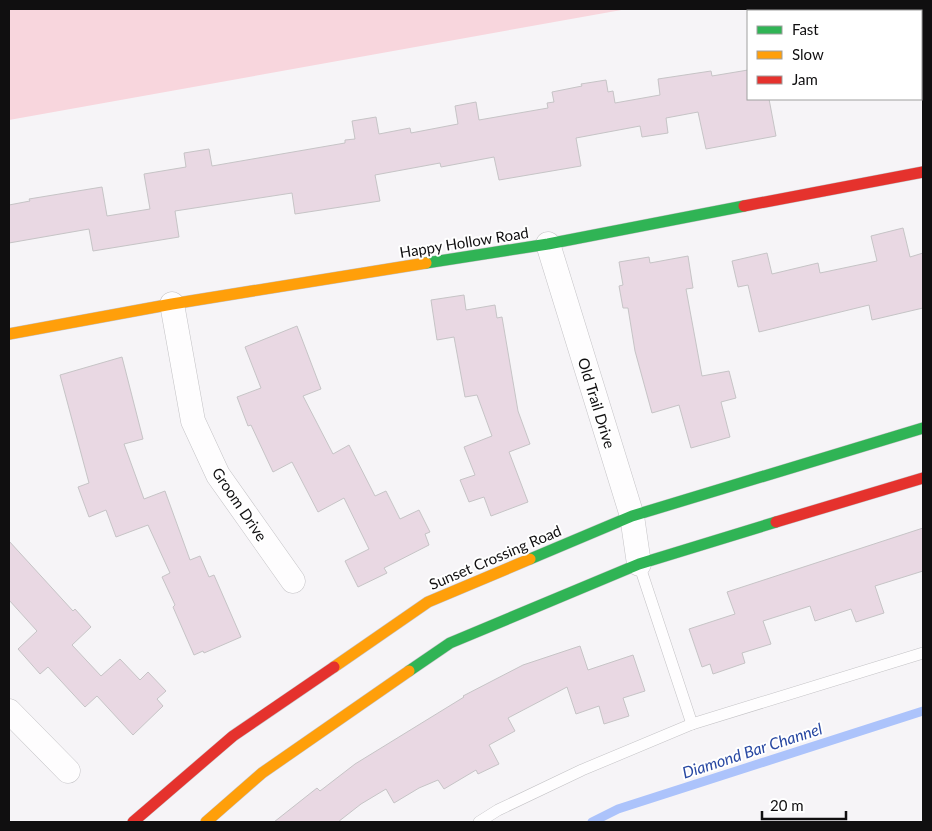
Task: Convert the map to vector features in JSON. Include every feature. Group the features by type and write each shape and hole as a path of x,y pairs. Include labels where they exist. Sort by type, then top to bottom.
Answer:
{"street":[{"name":"Happy Hollow Road","path":"9,334 172,304 548,244 923,172"},
{"name":"Old Trail Drive","path":"548,244 632,516 639,564"},
{"name":"Groom Drive","path":"172,304 193,421 218,475 293,581"},
{"name":"Sunset Crossing Road","path":"133,822 233,736 428,602 632,516 923,428"},
{"path":"206,822 262,773 450,643 639,564 923,478"},
{"path":"9,711 68,771"}],"lane":[{"path":"639,564 692,724"},
{"path":"479,822 498,810 582,770 692,724 923,653"}],"shaded area":[{"path":"9,9 627,9 9,120"}],"building":[{"path":"747,70 747,100 769,100 776,136 706,149 698,112 666,118 668,133 642,137 640,126 576,138 581,166 499,180 494,157 441,167 440,163 375,175 380,201 295,214 292,193 175,211 179,237 93,251 89,229 9,243 9,205 30,201 29,199 102,187 107,216 150,209 144,174 186,167 184,153 209,149 212,166 345,143 345,140 355,139 352,121 376,117 379,134 410,128 411,133 458,124 455,106 476,102 479,120 548,108 547,103 554,102 552,92 582,86 581,84 606,80 608,92 613,91 615,103 660,95 658,79 711,71 712,76"},
{"path":"903,228 910,257 923,253 923,308 872,320 869,305 759,332 748,285 738,287 732,261 767,253 772,274 818,263 820,273 877,261 871,236"},
{"path":"688,256 693,288 686,289 702,376 729,371 736,398 721,402 730,437 691,448 679,405 652,413 635,351 628,308 623,308 619,286 623,285 619,262 649,257 650,263"},
{"path":"464,295 466,310 495,305 497,318 502,317 518,411 530,444 509,452 528,502 491,516 484,497 469,502 460,480 475,475 464,447 492,436 477,395 465,397 454,337 437,340 431,300"},
{"path":"297,326 321,389 303,396 333,454 349,445 375,496 386,491 400,519 419,510 430,532 425,534 429,545 384,568 387,573 358,587 345,561 369,549 344,498 318,512 292,462 273,472 251,425 248,426 237,397 261,388 245,347"},
{"path":"122,357 143,439 124,444 144,499 165,491 190,560 200,556 209,577 214,575 241,637 204,653 203,651 194,655 173,607 175,605 162,577 170,573 148,525 116,537 106,510 89,517 78,487 89,483 60,375"},
{"path":"923,528 923,571 875,586 884,613 856,622 851,609 815,621 810,606 763,621 771,644 742,653 745,663 713,674 710,664 702,667 689,629 735,614 727,592"},
{"path":"9,541 73,611 75,609 91,627 72,645 101,676 120,659 140,680 148,672 166,691 157,699 163,706 133,735 97,696 85,707 48,667 40,674 18,649 37,631 9,600"},
{"path":"580,646 588,670 633,655 645,691 623,698 629,716 604,724 599,706 576,714 567,687 508,718 515,731 489,745 499,764 478,774 476,770 444,789 438,780 419,788 394,803 386,789 361,804 338,822 274,822 317,788 320,791 355,764 463,696 523,665"}],"waterway":[{"name":"Diamond Bar Channel","path":"592,822 618,809 923,711"}],"traffic: fast":[{"path":"426,263 548,244 744,206"},
{"path":"530,559 632,516 923,428"},
{"path":"409,671 450,643 639,564 776,522"}],"traffic: slow":[{"path":"9,334 172,304 426,263"},
{"path":"334,667 428,602 530,559"},
{"path":"206,822 262,773 409,671"}],"traffic: jam":[{"path":"744,206 923,172"},
{"path":"776,522 923,478"},
{"path":"133,822 233,736 334,667"}]}
